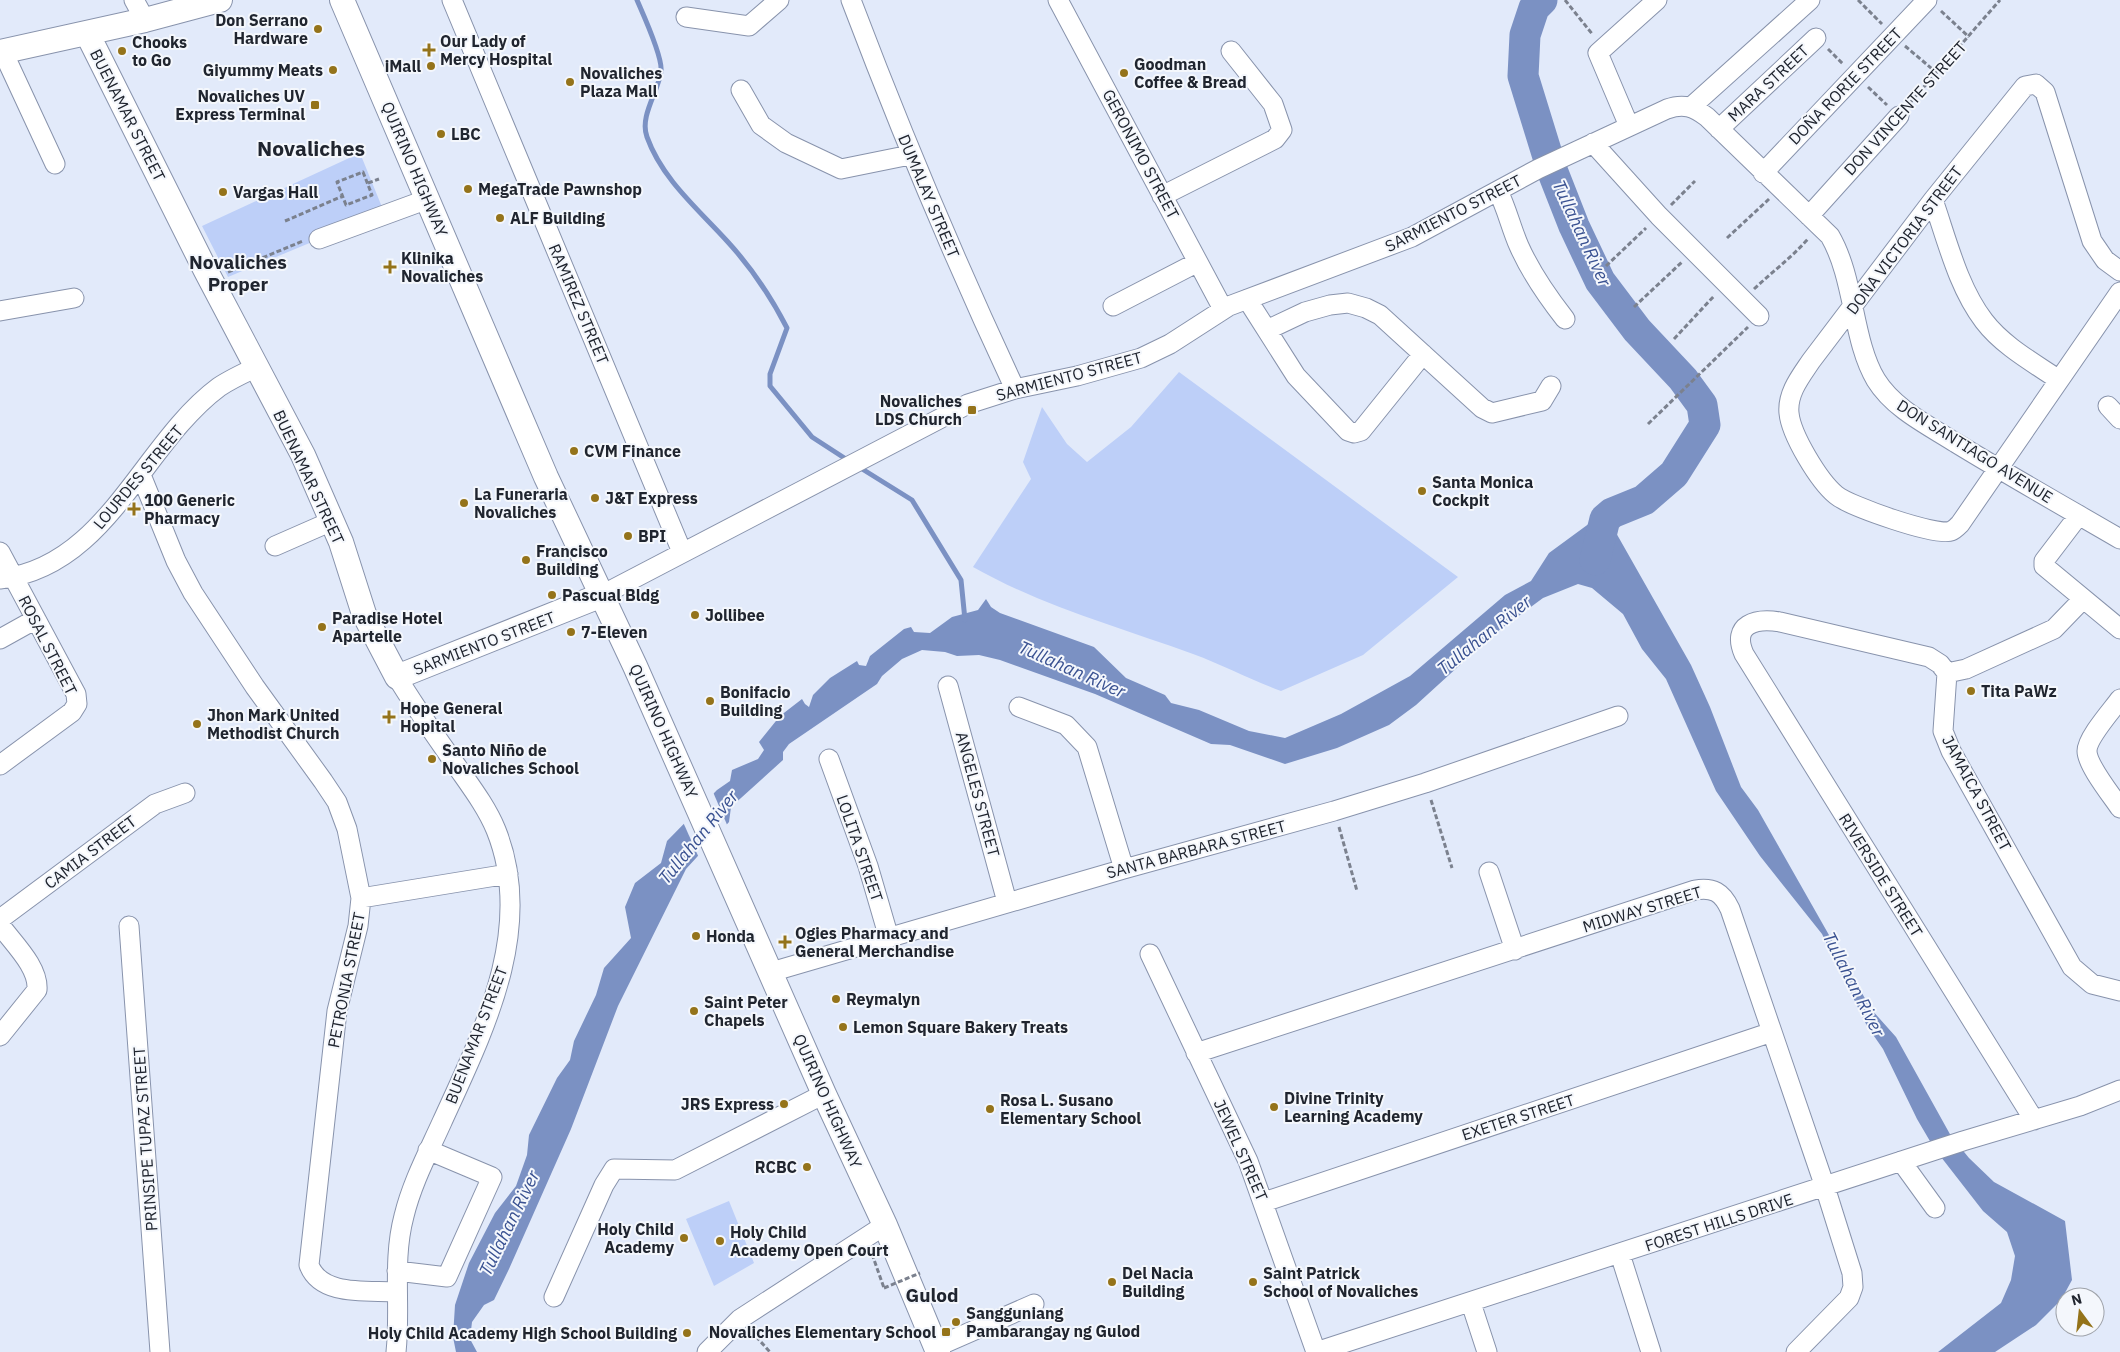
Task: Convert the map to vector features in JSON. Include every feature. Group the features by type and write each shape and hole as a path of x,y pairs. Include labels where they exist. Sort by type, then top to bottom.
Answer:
{"main road":[{"path":"2,52 87,33 139,10 220,0"},
{"name":"QUIRINO HIGHWAY","path":"342,0 546,477 602,595 720,856 824,1094 885,1224 937,1350"},
{"name":"BUENAMAR STREET","path":"87,33 256,367 303,455 332,521 364,614 397,677"},
{"name":"SARMIENTO STREET","path":"397,677 602,595"}],"street":[{"name":"RAMIREZ STREET","path":"452,0 682,552"},
{"path":"686,17 749,26 779,0"},
{"name":"DUMALAY STREET","path":"851,0 910,155 970,294 1015,389"},
{"name":"GERONIMO STREET","path":"1058,0 1223,309"},
{"path":"1629,126 1598,53 1602,47 1657,0"},
{"path":"1810,0 1691,106 1719,129 1815,221 1836,246 1854,307"},
{"name":"DOÑA RORIE STREET","path":"1763,173 1932,3"},
{"name":"MARA STREET","path":"1719,129 1816,38"},
{"path":"1162,196 1275,138 1282,130 1273,104 1231,51"},
{"path":"2,52 55,164"},
{"name":"DOÑA VICTORIA STREET","path":"1998,469 1960,524 1951,531 1936,532 1848,504 1834,494 1821,478 1793,431 1789,411 1794,387 1811,361 1854,307 1933,200 2020,89 2030,84 2036,84 2042,88 2048,99 2092,241 2105,260 2120,271"},
{"path":"740,90 761,125 786,143 841,169 910,155"},
{"name":"SARMIENTO STREET","path":"602,595 968,404 1015,389 1077,376 1141,358 1185,336 1223,309 1412,237 1538,169 1629,126 1675,106 1691,106"},
{"name":"DON VINCENTE STREET","path":"1815,221 1899,116"},
{"path":"1593,143 1659,216 1759,316"},
{"path":"1498,191 1512,223 1518,243 1532,272 1565,319"},
{"path":"319,239 428,199"},
{"path":"1933,200 1961,279 1984,321 2013,348 2059,380"},
{"path":"1113,306 1198,262"},
{"path":"1998,469 2120,292"},
{"path":"0,311 74,298"},
{"path":"1247,299 1296,376 1348,431 1354,433 1361,431 1423,354"},
{"path":"1267,330 1305,312 1330,305 1348,303 1380,315 1482,408 1492,413 1542,401 1551,386"},
{"name":"DON SANTIAGO AVENUE","path":"1854,307 1869,365 1885,393 1913,416 1998,469 2120,539"},
{"name":"LOURDES STREET","path":"7,578 53,564 71,550 94,530 195,409 219,387 256,367"},
{"name":"PETRONIA STREET","path":"141,475 176,561 193,594 255,687 336,802 348,829 361,898 358,926 337,1011 309,1265 313,1274 326,1284 338,1289 396,1292"},
{"path":"2079,515 2044,562 2046,569 2120,629"},
{"path":"275,546 332,521"},
{"name":"ROSAL STREET","path":"0,552 7,578 36,619 76,694 77,704 72,712 0,765"},
{"path":"1947,672 1966,670 2054,629 2084,599"},
{"path":"0,639 36,619"},
{"name":"RIVERSIDE STREET","path":"1947,672 1940,664 1929,658 1767,620 1754,621 1745,626 1740,635 1744,654 2034,1120"},
{"name":"JAMAICA STREET","path":"1947,672 1943,731 1951,751 2072,967 2092,984 2120,991"},
{"name":"BUENAMAR STREET","path":"396,1352 396,1271 404,1216 428,1150 476,1044 493,1001 506,959 511,911 508,874 496,829 479,798 418,712 397,677"},
{"name":"ANGELES STREET","path":"948,686 1008,902"},
{"path":"2120,699 2112,724 2091,740 2087,752 2091,763 2120,808"},
{"path":"1019,708 1066,725 1087,747 1124,868"},
{"name":"SANTA BARBARA STREET","path":"771,972 1124,868 1334,811 1425,783 1618,716"},
{"name":"LOLITA STREET","path":"829,759 868,866 889,938"},
{"name":"CAMIA STREET","path":"0,919 155,804 185,793"},
{"path":"1489,872 1515,950"},
{"path":"361,898 508,874"},
{"name":"MIDWAY STREET","path":"1196,1053 1689,892 1708,888 1718,892 1730,909 1849,1259 1853,1287 1849,1298 1796,1352"},
{"path":"0,925 34,972 38,982 37,990 0,1036"},
{"name":"PRINSIPE TUPAZ STREET","path":"129,926 160,1352"},
{"name":"JEWEL STREET","path":"1150,954 1248,1161 1316,1352"},
{"name":"EXETER STREET","path":"1264,1202 1772,1032"},
{"name":"FOREST HILLS DRIVE","path":"1316,1352 1471,1303 1964,1140 2080,1106 2120,1090"},
{"path":"554,1298 604,1185 614,1169 675,1170 824,1094"},
{"path":"396,1271 447,1277 492,1177 428,1150"},
{"path":"1901,1161 1935,1208"},
{"path":"707,1352 740,1319 885,1224"},
{"path":"1620,1254 1651,1352"},
{"path":"1471,1303 1486,1352"},
{"path":"937,1350 1034,1304"}],"path":[{"path":"1565,0 1602,47"},
{"name":"DON VINCENTE STREET","path":"1899,116 2000,0"},
{"path":"1932,3 1969,37"},
{"path":"364,172 372,195 346,205 343,196 337,182 364,172"},
{"path":"368,183 379,179"},
{"path":"1606,266 1696,181"},
{"path":"285,220 343,196"},
{"path":"1727,238 1770,197"},
{"path":"1743,300 1771,273 1788,262 1815,221"},
{"path":"1634,307 1694,252"},
{"path":"1674,339 1726,283"},
{"path":"1648,424 1679,396 1759,316"},
{"path":"1425,783 1452,868"},
{"path":"1334,811 1357,891"},
{"path":"871,1251 884,1288 920,1273"},
{"path":"740,1319 770,1352"}],"shaded area":[{"path":"360,153 384,212 228,277 202,226"},
{"path":"1179,372 1458,577 1363,655 1281,691 1193,654 1053,605 973,567 1031,479 1023,462 1042,407 1067,444 1087,462 1131,427"},
{"name":"Holy Child Academy Open Court","path":"729,1201 754,1263 714,1286 686,1219"}],"water":[{"path":"1605,519 1615,531 1691,665 1710,707 1741,787 1758,810 1871,1009 1896,1037 1951,1136 1969,1158 1994,1182 2065,1221 2072,1280 2068,1287 2055,1287 2055,1306 2036,1325 1995,1352 1938,1352 2001,1303 2011,1280 2015,1256 2007,1232 1983,1211 1934,1148 1917,1119 1883,1049 1867,1026 1822,934 1760,856 1716,791 1666,679 1642,649 1623,614 1592,588 1578,584 1543,598 1494,634 1416,705 1389,725 1337,748 1285,764 1230,745 1211,744 1095,694 1000,660 979,655 957,656 945,652 922,650 902,659 882,676 877,684 789,744 783,752 783,760 731,807 729,822 686,869 618,1006 571,1129 509,1269 494,1300 484,1305 472,1322 470,1339 477,1352 456,1352 453,1337 455,1305 469,1263 495,1213 516,1186 527,1155 529,1135 557,1078 570,1060 574,1041 596,995 604,968 631,938 625,907 635,883 661,863 667,841 717,790 730,781 732,770 758,759 764,750 759,742 780,716 802,699 809,707 813,695 830,678 857,661 859,665 866,666 870,656 904,629 911,627 914,632 930,633 952,617 978,610 986,599 991,607 1000,613 1094,647 1126,678 1165,695 1171,703 1199,710 1249,731 1285,738 1341,714 1410,676 1505,595 1531,581 1549,553 1594,520"}],"pier":[{"path":"713,792 728,827 699,858 683,822"}],"waterway":[{"path":"637,0 652,36 661,65 659,79 647,112 645,129 647,137 671,180 736,251 767,294 787,328 770,374 770,386 812,437 849,461"},
{"name":"Tullahan River","path":"1542,0 1534,8 1525,35 1523,76 1552,170 1574,226 1600,281 1637,330 1683,379 1702,405 1705,425 1674,474 1644,500 1612,513 1605,519 1595,560"},
{"path":"859,467 912,500 961,580 965,620"}],"place":[{"name":"Don Serrano Hardware","path":"318,29"},
{"name":"Our Lady of Mercy Hospital","path":"429,50"},
{"name":"Chooks to Go","path":"122,51"},
{"name":"iMall","path":"431,66"},
{"name":"Giyummy Meats","path":"333,70"},
{"name":"Goodman Coffee & Bread","path":"1124,73"},
{"name":"Novaliches Plaza Mall","path":"570,82"},
{"name":"Novaliches UV Express Terminal","path":"315,105"},
{"name":"LBC","path":"441,134"},
{"name":"MegaTrade Pawnshop","path":"468,189"},
{"name":"Vargas Hall","path":"223,192"},
{"name":"ALF Building","path":"500,218"},
{"name":"Klinika Novaliches","path":"390,267"},
{"name":"Novaliches LDS Church","path":"972,410"},
{"name":"CVM Finance","path":"574,451"},
{"name":"Santa Monica Cockpit","path":"1422,491"},
{"name":"J&T Express","path":"595,498"},
{"name":"La Funeraria Novaliches","path":"464,503"},
{"name":"100 Generic Pharmacy","path":"134,509"},
{"name":"BPI","path":"628,536"},
{"name":"Francisco Building","path":"526,560"},
{"name":"Pascual Bldg","path":"552,595"},
{"name":"Jollibee","path":"695,615"},
{"name":"Paradise Hotel Apartelle","path":"322,627"},
{"name":"7-Eleven","path":"571,632"},
{"name":"Tita PaWz","path":"1971,691"},
{"name":"Bonifacio Building","path":"710,701"},
{"name":"Hope General Hopital","path":"389,717"},
{"name":"Jhon Mark United Methodist Church","path":"197,724"},
{"name":"Santo Niño de Novaliches School","path":"432,759"},
{"name":"Honda","path":"696,936"},
{"name":"Ogies Pharmacy and General Merchandise","path":"785,942"},
{"name":"Reymalyn","path":"836,999"},
{"name":"Saint Peter Chapels","path":"694,1011"},
{"name":"Lemon Square Bakery Treats","path":"843,1027"},
{"name":"JRS Express","path":"784,1104"},
{"name":"Divine Trinity Learning Academy","path":"1274,1107"},
{"name":"Rosa L. Susano Elementary School","path":"990,1109"},
{"name":"RCBC","path":"807,1167"},
{"name":"Holy Child Academy","path":"684,1238"},
{"name":"Holy Child Academy Open Court","path":"720,1241"},
{"name":"Del Nacia Building","path":"1112,1282"},
{"name":"Saint Patrick School of Novaliches","path":"1253,1282"},
{"name":"Sangguniang Pambarangay ng Gulod","path":"956,1322"},
{"name":"Novaliches Elementary School","path":"946,1332"},
{"name":"Holy Child Academy High School Building","path":"687,1333"}],"district":[{"name":"Novaliches","path":"311,148"},
{"name":"Novaliches Proper","path":"238,273"},
{"name":"Gulod","path":"932,1295"}]}
